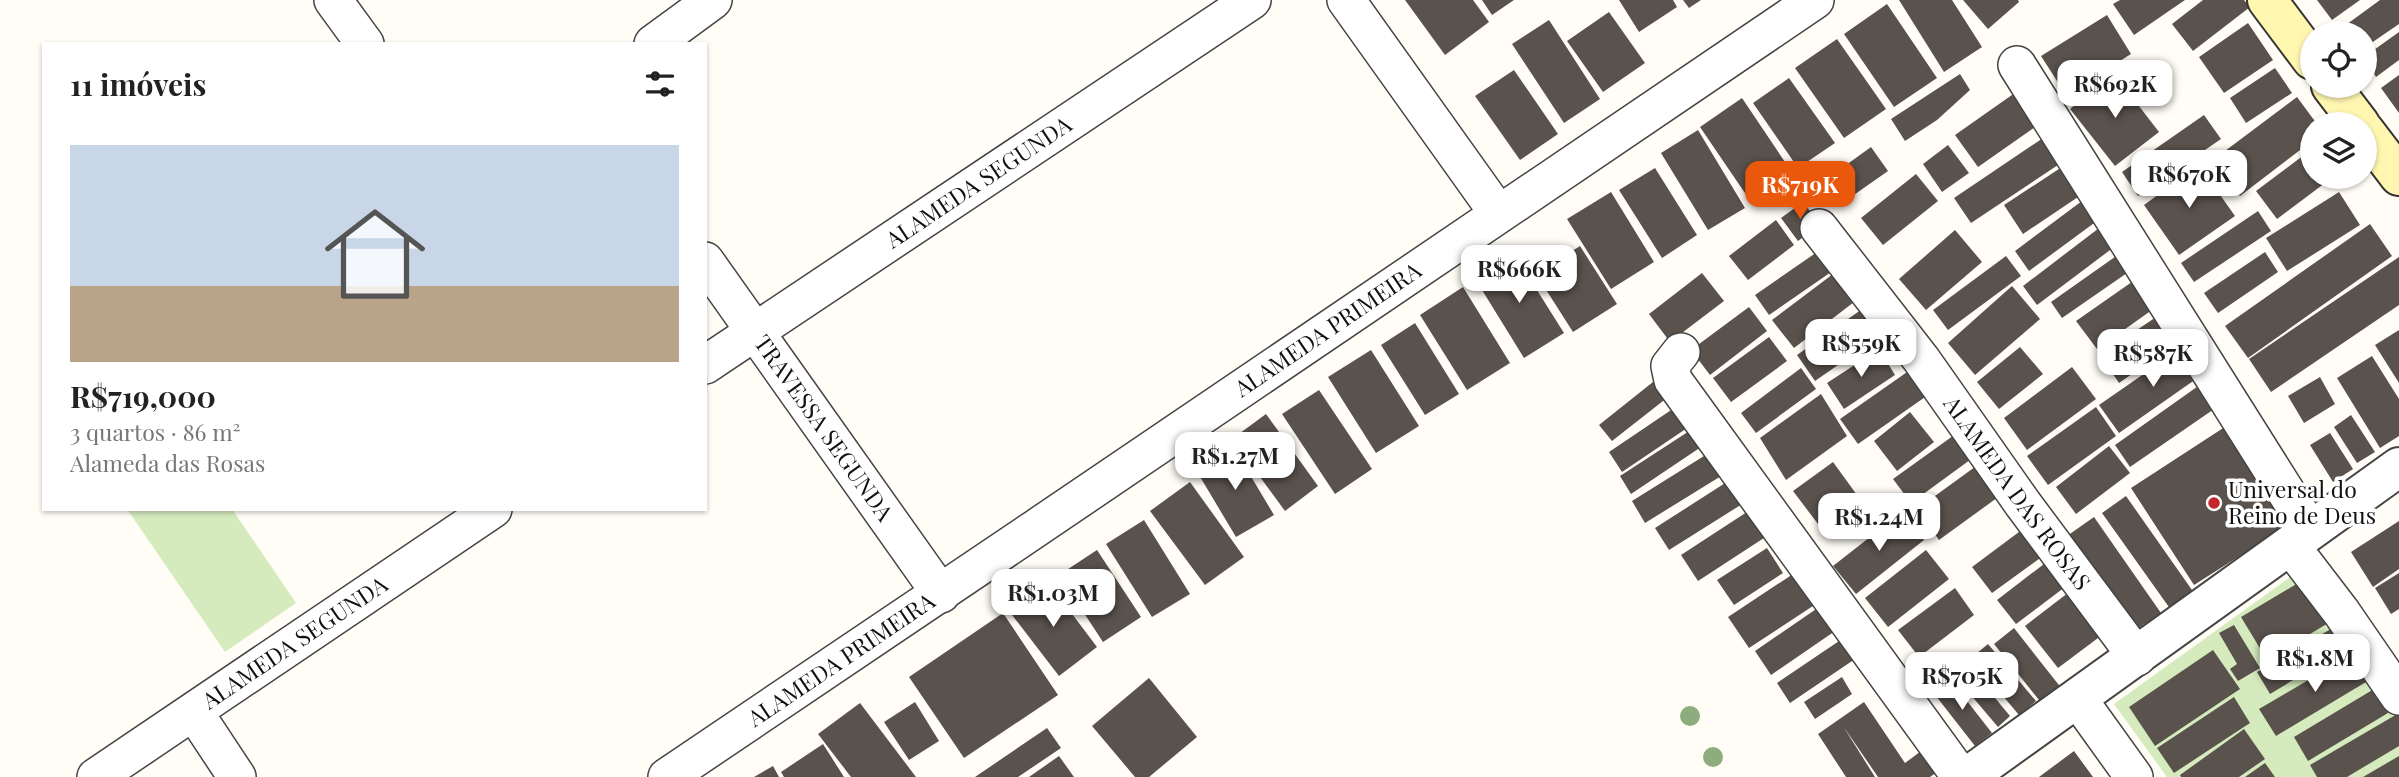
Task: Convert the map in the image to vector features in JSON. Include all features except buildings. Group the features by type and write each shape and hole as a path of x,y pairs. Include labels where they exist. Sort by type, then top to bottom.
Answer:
{"main road":[{"path":"2267,0 2300,44"},
{"path":"2340,98 2351,112"},
{"path":"2377,147 2399,176"}],"street":[{"path":"333,0 364,42"},
{"path":"656,42 713,0"},
{"name":"ALAMEDA SEGUNDA","path":"707,364 1252,0"},
{"path":"1346,0 1498,213"},
{"name":"ALAMEDA PRIMEIRA","path":"667,777 1815,0"},
{"path":"2017,65 2300,537 2342,613 2399,696"},
{"name":"ALAMEDA DAS ROSAS","path":"1819,229 1921,359 2137,656"},
{"name":"TRAVESSA SEGUNDA","path":"707,264 941,594"},
{"path":"1681,352 1670,366 1673,380 1961,777"},
{"path":"1967,777 2399,467"},
{"name":"ALAMEDA SEGUNDA","path":"96,777 490,511"},
{"path":"2078,699 2134,777"},
{"path":"194,712 237,777"}],"green space":[{"path":"128,511 233,511 296,603 225,652"},
{"path":"2300,570 2399,711 2399,777 2167,777 2114,704"}],"place":[{"name":"Universal do Reino de Deus","path":"2214,503"}]}
